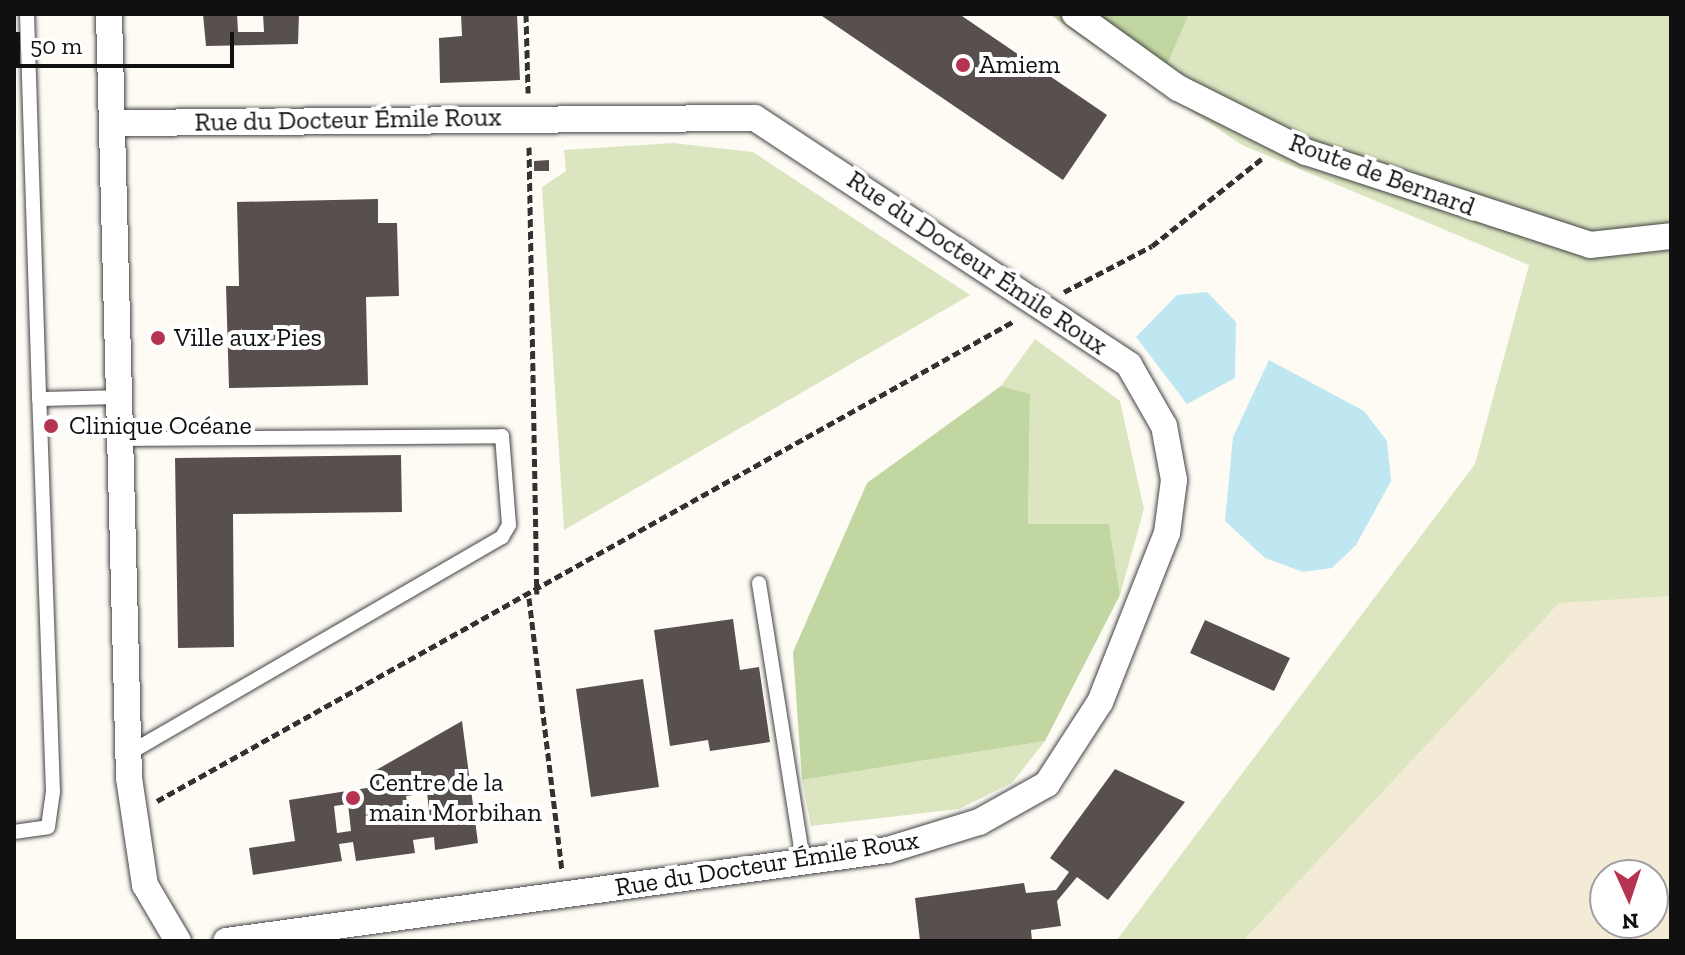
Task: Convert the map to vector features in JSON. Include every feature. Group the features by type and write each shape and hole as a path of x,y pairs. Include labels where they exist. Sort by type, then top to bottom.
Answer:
{"street":[{"path":"109,14 127,754 132,815 145,885 178,941"},
{"name":"Route de Bernard","path":"1075,14 1178,88 1281,139 1590,245 1671,236"},
{"name":"Rue du Docteur Émile Roux","path":"114,123 528,117 755,118 1045,304 1129,365 1164,426 1174,480 1167,533 1100,702 1047,784 979,822 915,845 226,941"}],"lane":[{"path":"14,832 48,827 53,792 27,14"},
{"path":"39,399 119,397"},
{"path":"120,439 502,436 509,525 502,537 127,754"},
{"path":"759,583 803,862"}],"path":[{"path":"526,14 537,594"},
{"path":"132,815 537,594 1192,219 1281,139"},
{"path":"529,597 565,895"}],"shaded area":[{"path":"1671,596 1671,941 1243,941 1559,602"}],"green space":[{"path":"1049,14 1189,14 1157,88"},
{"path":"1189,14 1671,14 1671,596 1559,603 1243,941 1116,941 1475,464 1529,265 1242,145 1157,88"},
{"path":"673,143 753,152 970,295 564,530 542,187 566,171 564,150"},
{"path":"1035,339 1120,401 1144,509 1120,595 1109,525 1028,524 1030,395 1001,386"},
{"path":"1001,386 1030,394 1028,524 1109,524 1120,595 1045,741 802,780 793,652 867,483"},
{"path":"1045,741 1012,783 959,809 811,826 802,780"}],"water":[{"path":"1207,292 1236,322 1235,378 1187,404 1136,337 1177,295"},
{"path":"1269,360 1364,411 1387,441 1391,481 1356,545 1332,568 1303,572 1265,558 1225,521 1233,437"}],"building":[{"path":"203,14 237,14 238,32 264,32 263,14 299,14 298,44 206,46"},
{"path":"461,14 517,14 520,80 440,83 439,38 462,36"},
{"name":"Amiem","path":"819,14 959,14 1107,115 1063,180"},
{"path":"549,160 549,171 534,171 534,161"},
{"path":"378,199 378,223 397,223 399,296 366,297 368,385 229,388 226,286 239,286 237,202"},
{"path":"401,455 402,512 233,514 234,647 178,648 175,458"},
{"path":"733,619 740,670 759,667 770,742 710,751 708,740 670,746 654,630"},
{"path":"1205,620 1290,658 1274,691 1190,653"},
{"path":"643,679 659,787 591,797 576,689"},
{"name":"Centre de la main Morbihan","path":"462,721 478,843 435,850 434,837 413,840 415,853 356,861 353,842 339,844 342,861 253,875 249,848 295,841 289,800 373,787 371,773","holes":["427,793 430,818 410,821 406,796","348,804 351,831 337,833 334,806"]},
{"path":"1115,769 1185,802 1108,900 1077,877 1057,901 1061,926 1031,930 1032,941 920,941 915,898 1024,883 1026,893 1056,890 1069,872 1050,858"}],"place":[{"name":"Amiem","path":"963,65"},
{"name":"Ville aux Pies","path":"158,338"},
{"name":"Clinique Océane","path":"51,426"},
{"name":"Centre de la main Morbihan","path":"353,798"}]}
